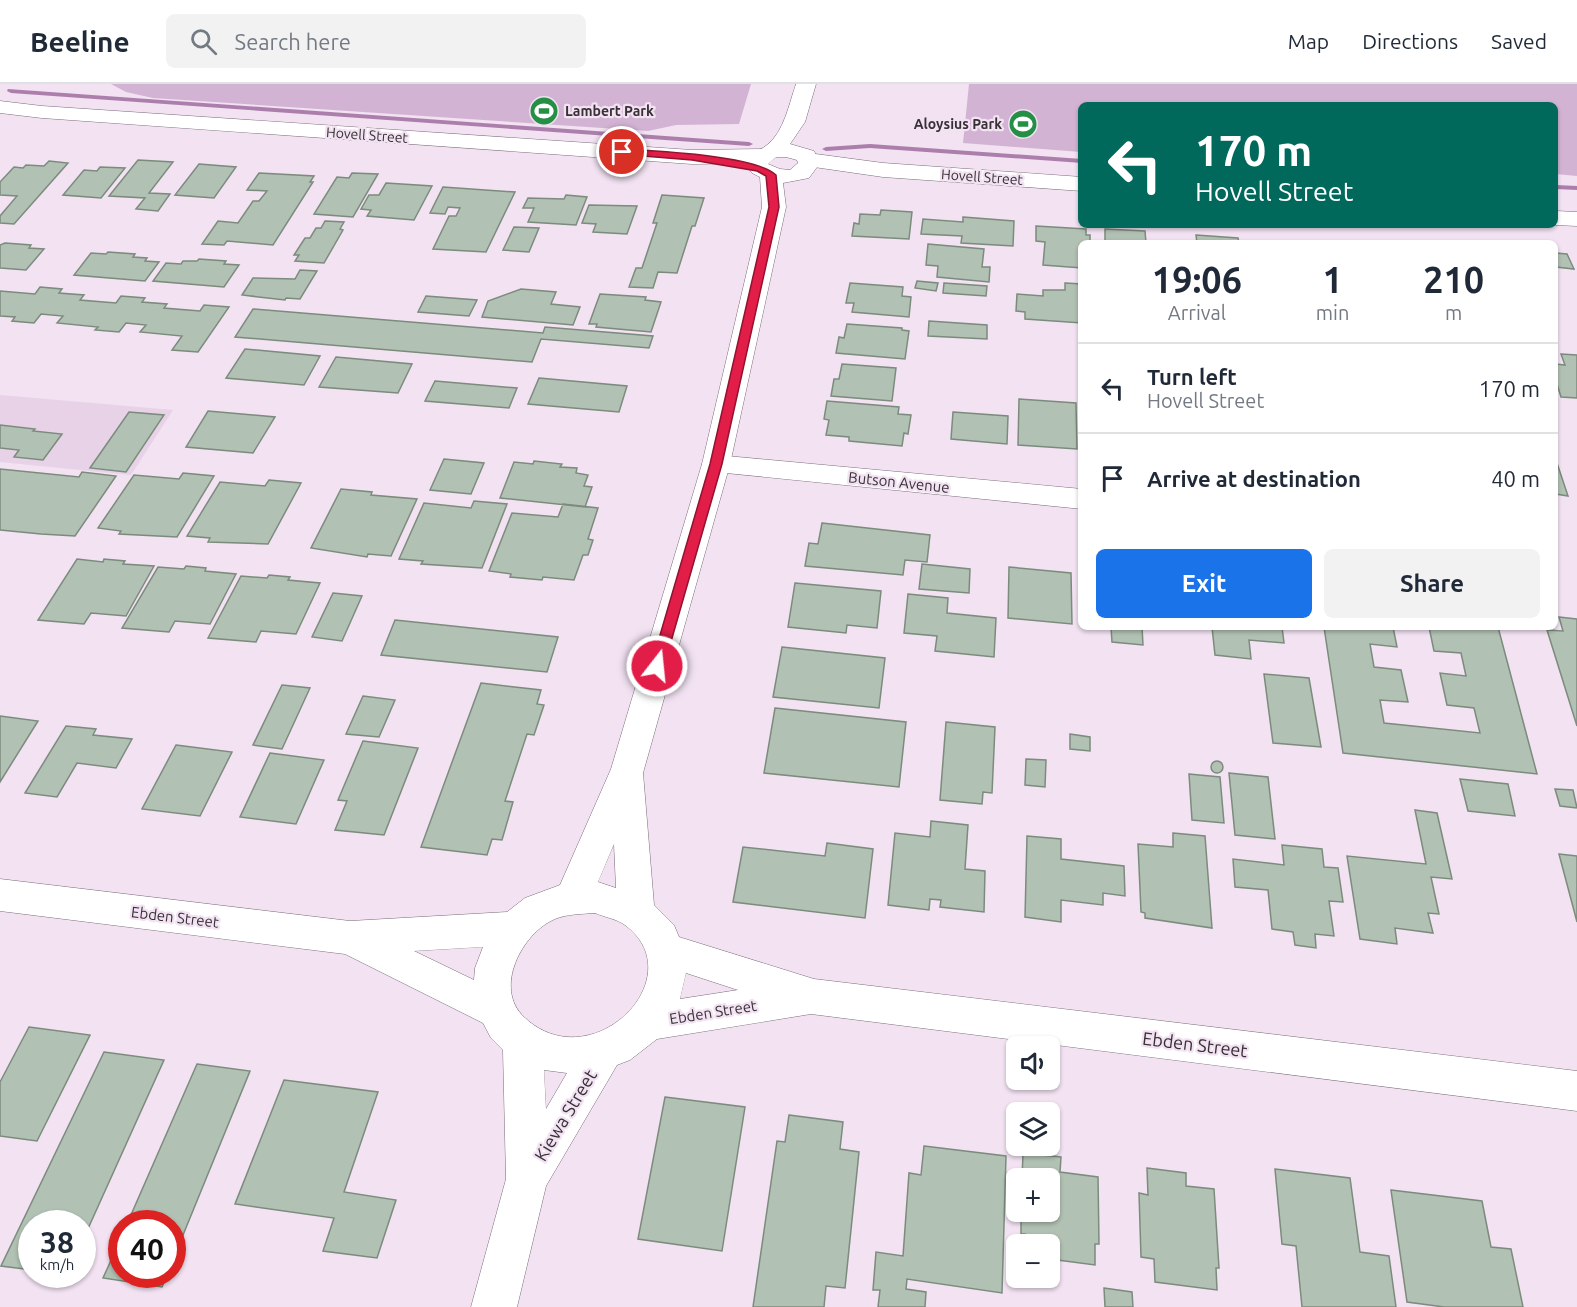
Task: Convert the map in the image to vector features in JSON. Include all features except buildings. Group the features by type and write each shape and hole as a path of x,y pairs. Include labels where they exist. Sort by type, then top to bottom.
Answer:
{"street":[{"path":"774,207 766,162 794,122 806,84"},
{"name":"Hovell Street","path":"0,107 42,112 766,162 788,150 803,164 1078,184"},
{"name":"Hovell Street","path":"0,115 42,112"},
{"path":"573,898 627,769 716,464 774,207 803,164 794,122"},
{"path":"1558,218 1577,219"},
{"name":"Butson Avenue","path":"716,464 1078,499"},
{"path":"627,769 636,910"},
{"name":"Ebden Street","path":"0,895 350,938 515,928"},
{"path":"573,898 606,899 636,910 659,934 666,950 668,968 666,987 659,1005 648,1022 635,1034 603,1052 561,1056 523,1043 507,1029 496,1010 491,989 493,967 501,946 515,928 532,913 552,903 573,898"},
{"name":"Ebden Street","path":"350,938 496,1010"},
{"name":"Ebden Street","path":"666,950 814,997 1577,1091"},
{"name":"Ebden Street","path":"648,1022 814,997"},
{"name":"Kiewa Street","path":"494,1307 527,1179 523,1043"},
{"name":"Kiewa Street","path":"527,1179 603,1052"}],"shaded area":[{"name":"Lambert Park","path":"111,84 751,84 739,124 676,125 648,131 153,98 126,92"},
{"name":"Aloysius Park","path":"969,84 1577,84 1577,176 1558,174 1558,102 1078,102 1078,152 963,143"},
{"path":"0,395 173,410 131,475 0,462"}],"waterway":[{"path":"11,91 749,144"},
{"path":"826,149 870,146 1078,161"},
{"path":"1558,187 1577,188"}],"place":[{"name":"Lambert Park","path":"544,111"},
{"name":"Aloysius Park","path":"1023,124"}],"route":[{"path":"622,152 692,157 760,168 771,175 774,207 716,464 657,666"}]}
